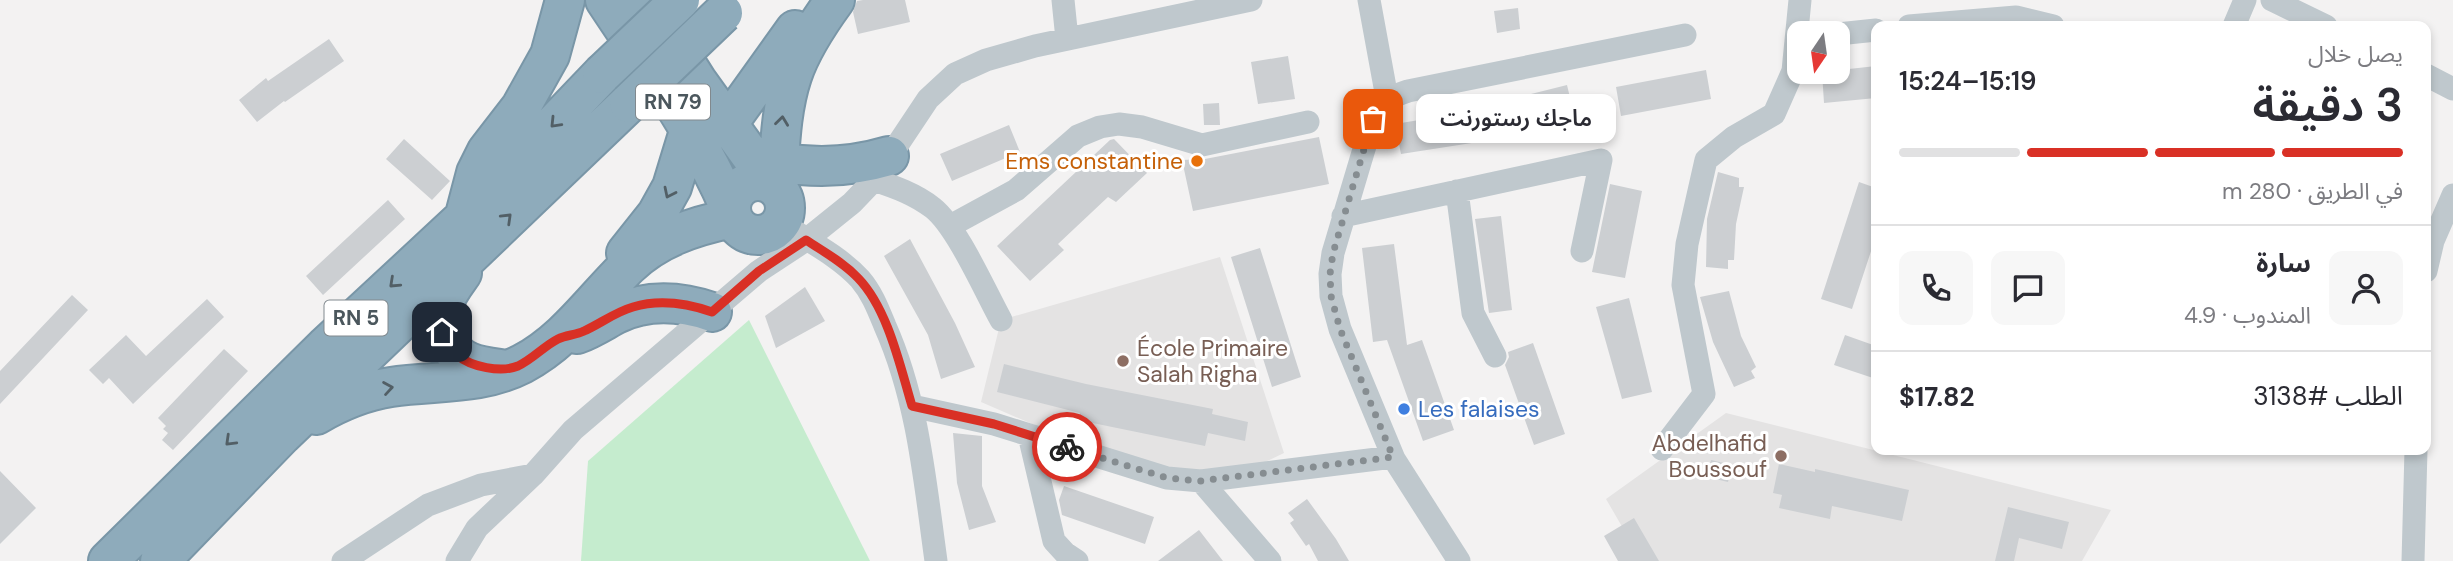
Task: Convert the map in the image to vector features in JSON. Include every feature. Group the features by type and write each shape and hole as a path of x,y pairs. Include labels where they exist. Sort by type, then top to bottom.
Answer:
{"highway":[{"path":"507,370 469,362 457,355 442,332 443,305 472,231 476,173 487,151 522,107 550,55 565,0"},
{"name":"RN 79","path":"605,0 690,128 718,180 732,214"},
{"name":"RN 79","path":"646,0 727,125 783,200"},
{"name":"RN 5","path":"160,561 472,231 603,74 680,0"},
{"path":"727,125 816,0"},
{"path":"783,200 784,107 793,74 835,0"},
{"name":"RN 5","path":"108,561 325,347 629,103 730,7"},
{"path":"612,283 620,262 657,214 672,187 690,128"},
{"path":"783,200 823,167 868,162 881,168"},
{"path":"282,435 328,408 371,391 463,382 507,370 534,357 558,339 646,251 687,229 732,214 735,195 740,188 755,182 783,200"},
{"path":"558,339 583,331 631,308 651,303 692,305 712,312"}],"street":[{"path":"1063,0 1067,39"},
{"path":"783,200 852,202 881,168 928,99 955,74 986,60 1067,39 1251,0"},
{"path":"1369,0 1387,98"},
{"path":"1799,21 1800,0"},
{"path":"2236,21 2245,0"},
{"path":"2272,0 2316,21"},
{"path":"1968,21 2016,17 2032,21"},
{"path":"1850,33 1871,31"},
{"path":"1459,561 1393,457 1340,329 1331,296 1330,274 1343,216 1373,119 1387,98 1408,91 1685,35"},
{"path":"2431,78 2453,89"},
{"path":"1662,449 1704,394 1682,285 1687,244 1706,160 1734,137 1774,114 1787,84"},
{"path":"950,226 1016,190 1078,136 1100,127 1119,124 1142,127 1202,145 1308,122"},
{"path":"1343,216 1601,160 1582,251"},
{"path":"881,168 935,209 950,226 1001,320"},
{"path":"1457,191 1473,313 1496,356"},
{"path":"2431,234 2453,195"},
{"path":"457,561 477,528 533,475 573,430 759,271 783,200"},
{"path":"783,200 873,297 894,346 912,406 936,561"},
{"path":"912,406 994,424 1167,478 1200,481 1393,457"},
{"path":"1029,435 1054,541 1065,554 1077,561"},
{"path":"2413,561 2416,455"},
{"path":"343,561 428,505 481,485 533,475"},
{"path":"1200,481 1270,561"}],"shaded area":[{"name":"École Primaire Salah Righa","path":"1220,257 1284,453 1238,475 1141,471 981,402 1001,320"},
{"name":"Abdelhafid Boussouf","path":"1726,413 1871,450 1871,455 1893,455 2111,510 2082,561 1642,561 1606,499"}],"green space":[{"path":"749,320 870,561 581,561 588,461"}],"building":[{"path":"905,0 910,22 858,34 853,12 857,1"},
{"path":"1518,8 1520,29 1497,33 1494,11"},
{"path":"329,39 344,61 257,122 239,100 266,78 268,81"},
{"path":"1288,56 1295,99 1258,104 1251,62"},
{"path":"1871,67 1871,98 1824,103 1823,84 1850,84 1850,69"},
{"path":"1706,70 1711,99 1621,116 1616,87"},
{"path":"1567,85 1573,110 1529,121 1523,96"},
{"path":"1219,103 1220,125 1204,125 1203,104"},
{"path":"1486,109 1491,140 1401,154 1395,124"},
{"path":"1009,125 1020,152 952,181 940,154"},
{"path":"1319,137 1329,184 1193,211 1182,160 1205,159"},
{"path":"404,139 450,181 432,200 386,159"},
{"path":"1114,139 1147,173 1116,202 1108,197 1058,244 1064,250 1030,281 997,246"},
{"path":"1718,172 1739,178 1739,187 1744,187 1736,224 1734,260 1728,260 1728,269 1706,267 1707,219"},
{"path":"1859,182 1871,186 1871,251 1852,309 1821,299"},
{"path":"1610,184 1642,191 1625,278 1592,272"},
{"path":"388,200 405,219 323,295 306,276"},
{"path":"1501,216 1512,310 1489,313 1475,219"},
{"path":"910,239 975,367 941,379 928,335 884,256"},
{"path":"1394,244 1407,345 1422,340 1454,430 1423,441 1387,340 1373,342 1362,248"},
{"path":"1260,248 1301,377 1272,387 1231,257"},
{"path":"805,287 825,321 776,348 765,316"},
{"path":"1729,291 1741,336 1756,367 1751,371 1755,378 1734,387 1713,342 1700,297"},
{"path":"72,295 88,310 0,404 0,371"},
{"path":"1629,298 1652,392 1622,399 1596,307"},
{"path":"207,299 224,317 133,404 109,378 103,384 89,370 126,335 146,356"},
{"path":"1845,335 1871,344 1871,377 1834,365"},
{"path":"1533,343 1565,434 1534,445 1505,365 1508,352"},
{"path":"224,349 248,371 173,450 162,440 168,433 163,429 166,426 158,418"},
{"path":"1004,364 1086,384 1213,409 1212,414 1248,422 1245,441 1208,433 1205,446 1078,420 1080,413 997,392"},
{"path":"953,433 982,436 982,486 996,522 969,530 957,483"},
{"path":"1711,460 1732,465 1728,482 1707,477"},
{"path":"1779,464 1815,472 1815,469 1909,490 1902,521 1832,506 1830,519 1779,508 1782,495 1773,493"},
{"path":"0,471 36,508 0,544"},
{"path":"1064,486 1154,517 1145,544 1062,515 1059,500"},
{"path":"1307,499 1349,561 1318,561 1309,544 1306,546 1290,523 1294,520 1288,513"},
{"path":"2008,507 2069,522 2062,549 2019,538 2014,561 1995,561"},
{"path":"1634,518 1659,561 1618,561 1604,536"},
{"path":"1199,530 1223,561 1158,561"}],"way so far":[{"path":"1067,447 1167,478 1200,481 1393,457 1340,329 1331,296 1333,253 1373,119"}],"place":[{"name":"ماجك رستورنت","path":"1373,119"},
{"name":"Ems constantine","path":"1197,161"},
{"name":"École Primaire Salah Righa","path":"1123,361"},
{"name":"Les falaises","path":"1404,409"},
{"name":"Abdelhafid Boussouf","path":"1781,456"}],"route":[{"path":"442,332 457,355 482,366 507,370 534,357 558,339 583,331 631,308 651,303 672,303 692,305 712,312 759,271 806,240 841,263 859,279 873,297 894,346 912,406 994,424 1067,447"}]}
